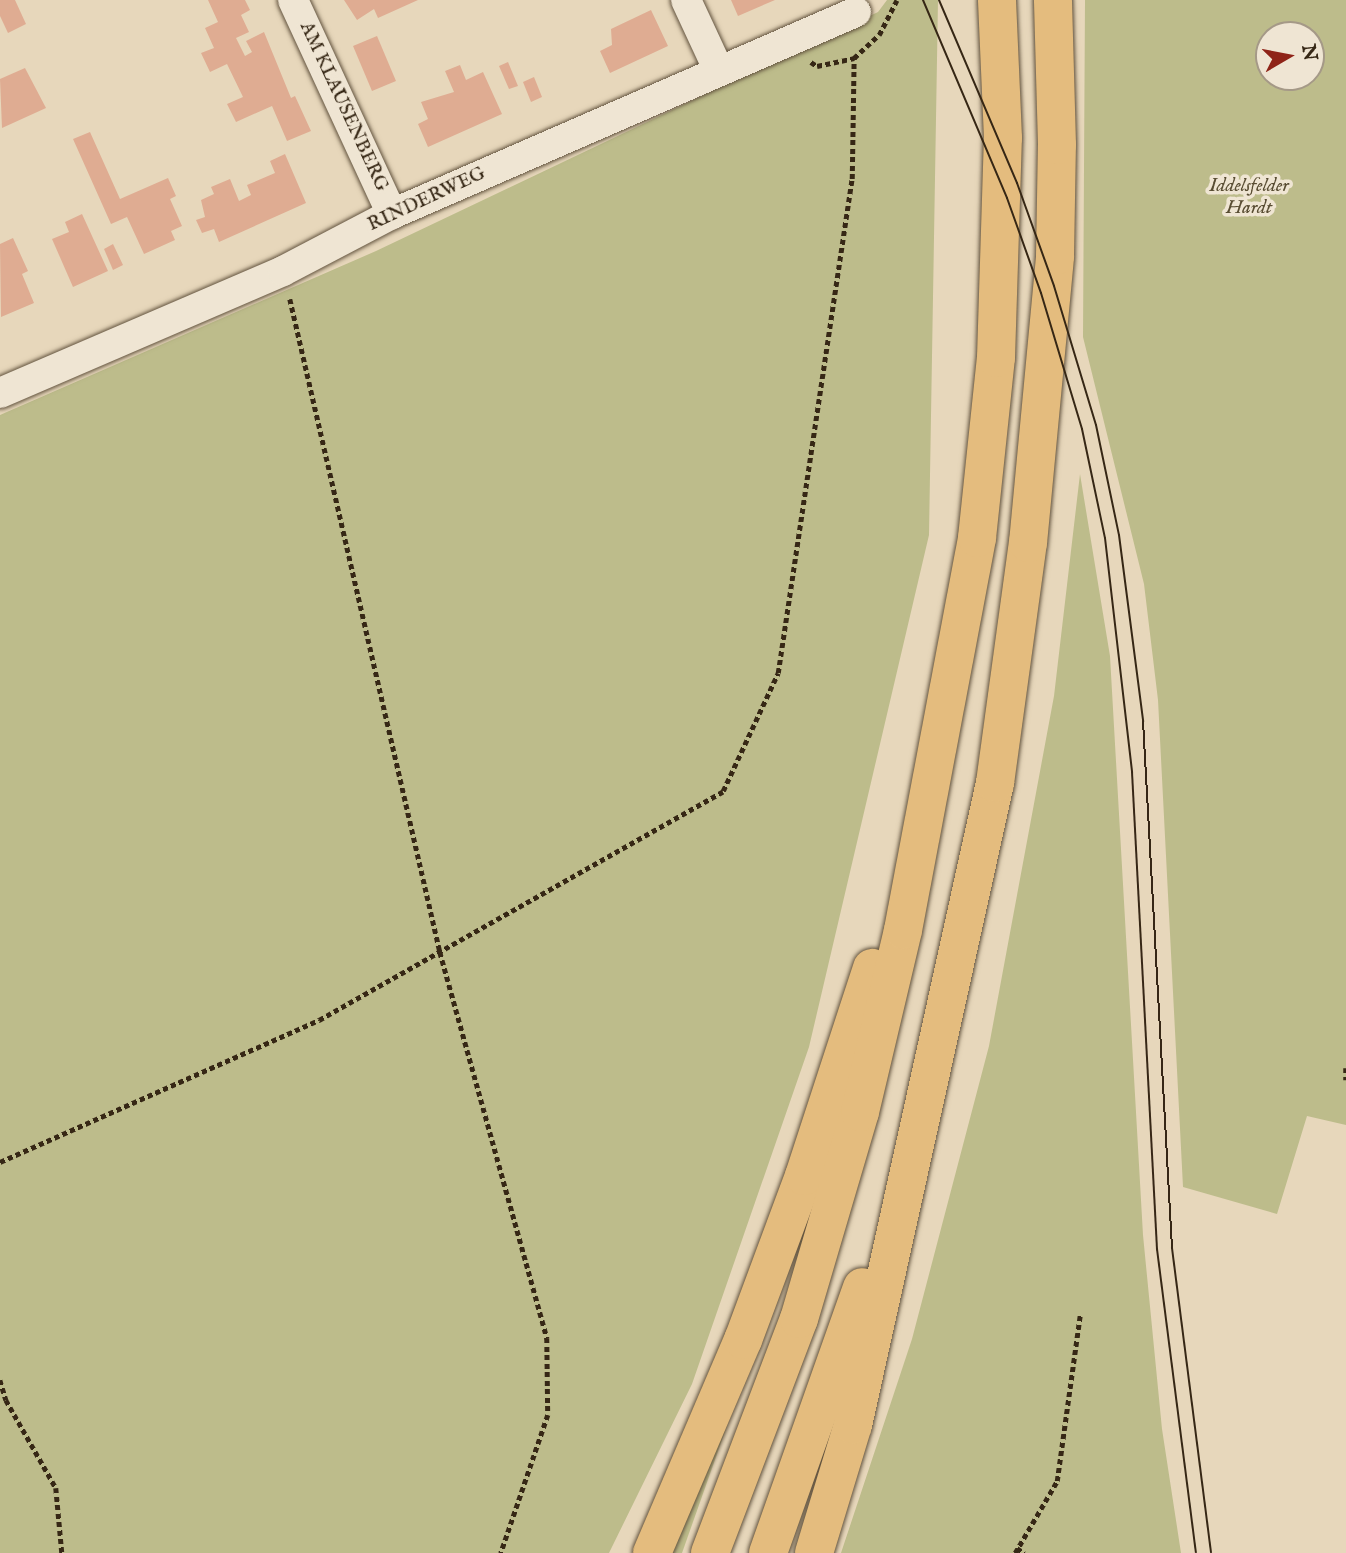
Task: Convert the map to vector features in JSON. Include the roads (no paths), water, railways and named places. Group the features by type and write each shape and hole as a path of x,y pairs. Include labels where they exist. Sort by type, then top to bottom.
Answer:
{"highway":[{"path":"710,1553 799,1319 882,1025 977,538 996,358 1003,138 997,0"},
{"path":"814,1553 853,1425 995,783 1028,543 1055,256 1057,145 1053,0"},
{"path":"652,1553 743,1340 804,1176 926,803"},
{"path":"768,1553 818,1418 933,1069"}],"street":[{"name":"AM KLAUSENBERG","path":"293,0 392,214"},
{"path":"686,0 719,71"},
{"name":"RINDERWEG","path":"0,393 283,271 392,214 856,12"}],"tram line":[{"path":"923,0 1007,198 1041,293 1082,429 1105,538 1132,772 1157,1249 1196,1553"},
{"path":"939,0 1017,183 1054,286 1096,425 1119,535 1143,721 1172,1248 1211,1553"}],"park label":[{"name":"Iddelsfelder Hardt","path":"1249,198"}]}
